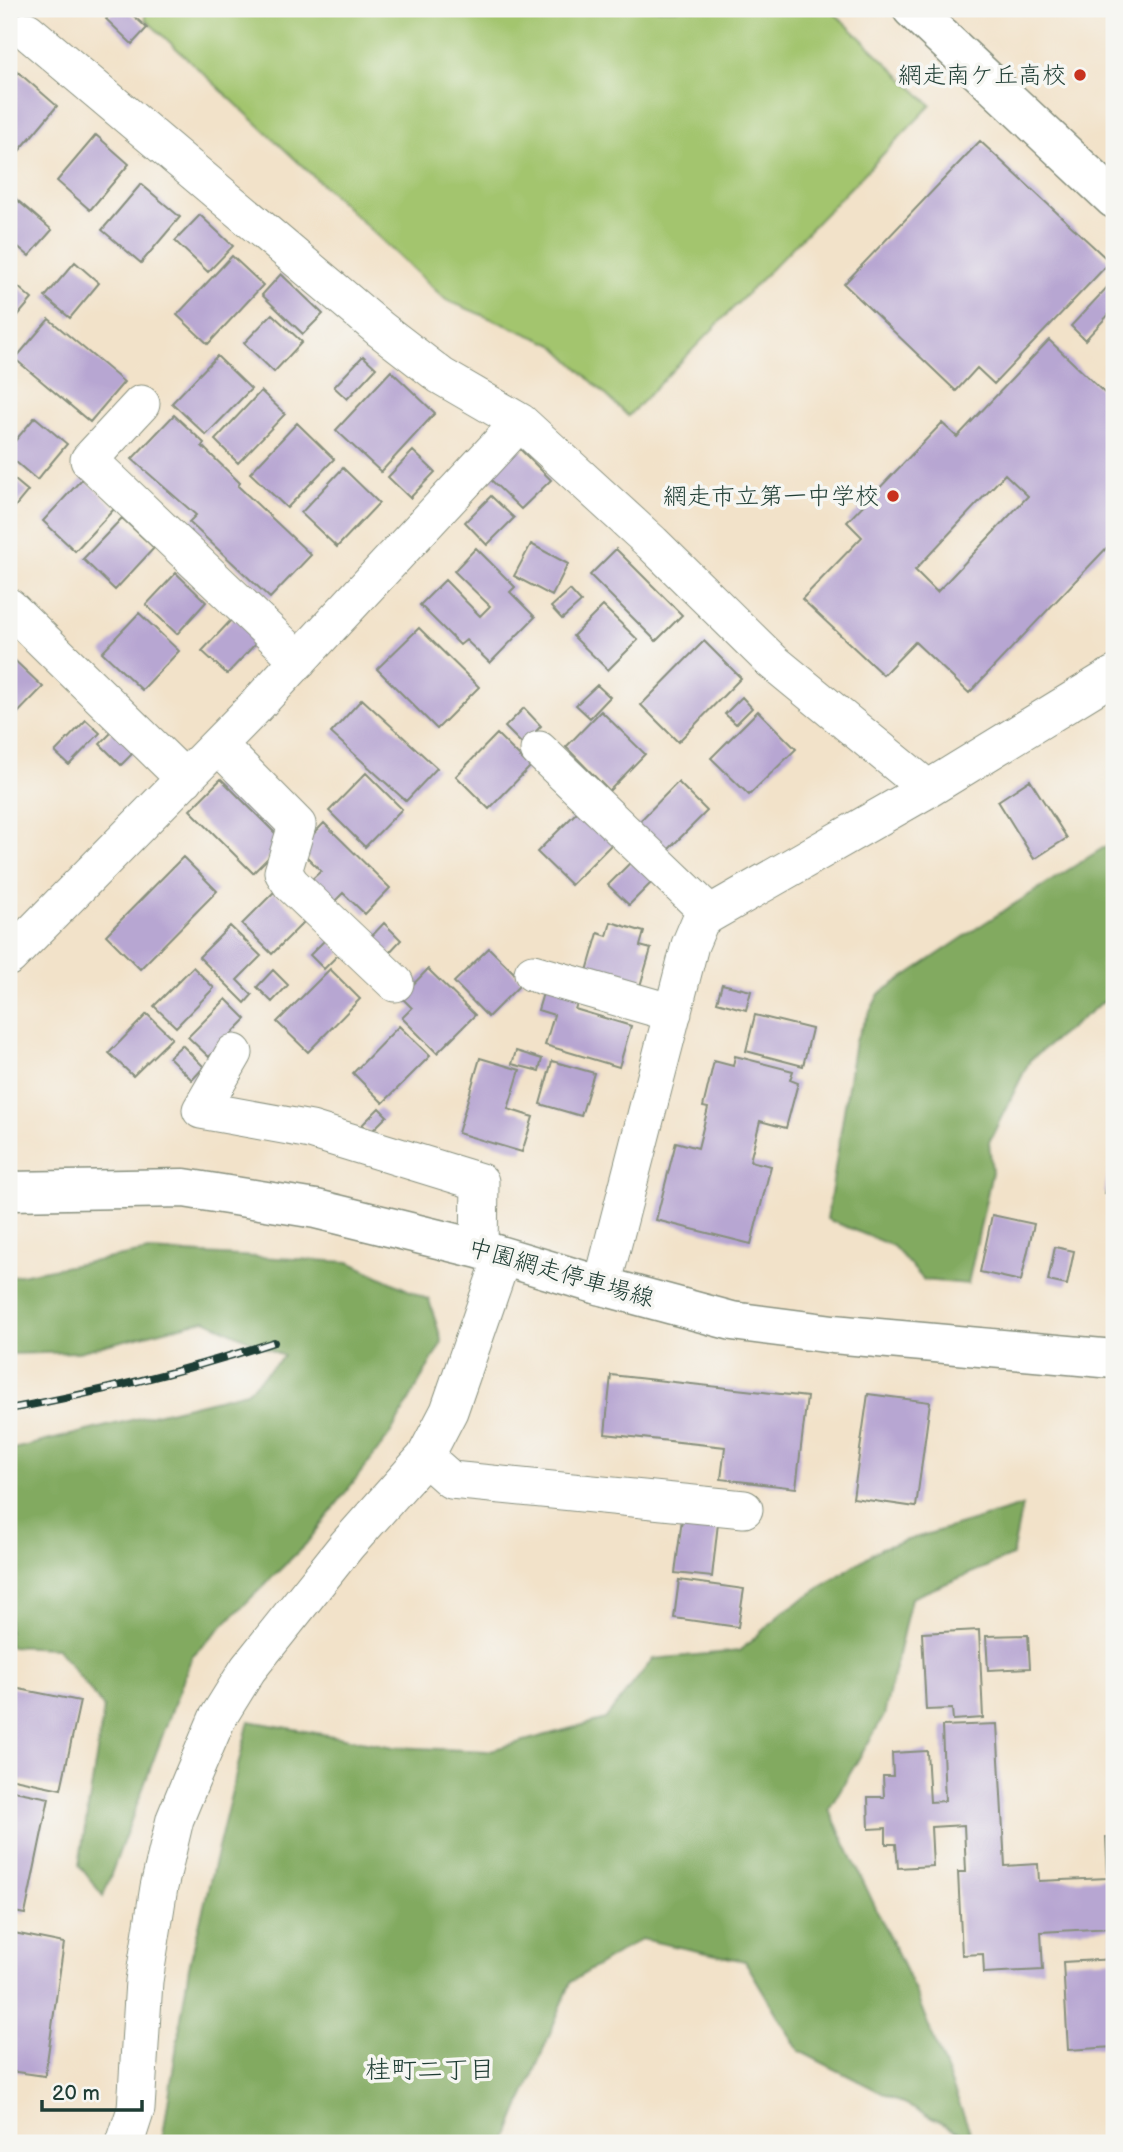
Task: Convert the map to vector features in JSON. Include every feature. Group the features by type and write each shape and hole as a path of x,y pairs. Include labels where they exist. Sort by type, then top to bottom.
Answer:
{"main road":[{"path":"912,9 1114,199"},
{"name":"中園網走停車場線","path":"9,1191 184,1188 316,1209 732,1321 833,1334 1114,1359"}],"street":[{"path":"27,26 380,329 442,376 520,422 653,543 772,661 928,789"},
{"path":"141,404 89,460 299,660"},
{"path":"17,935 185,779 520,422"},
{"path":"9,607 185,779"},
{"path":"603,1286 695,930 701,919 928,789 1114,675"},
{"path":"218,745 297,825 283,872 291,884 395,983"},
{"path":"539,750 710,914"},
{"path":"533,973 673,1013"},
{"path":"125,2143 136,2109 144,1981 159,1887 175,1819 217,1719 248,1669 347,1545 425,1457 449,1411 490,1254 480,1182 311,1130 201,1110 234,1053"},
{"path":"425,1457 451,1480 744,1509"}],"green space":[{"path":"144,9 830,9 931,105 628,416 554,345 446,300 146,20"},
{"path":"1114,841 1114,993 1030,1060 989,1142 992,1172 968,1284 924,1280 893,1246 827,1219 855,1041 879,994"},
{"path":"149,1251 349,1262 429,1300 442,1342 391,1433 306,1544 192,1656 103,1896 79,1865 104,1708 57,1648 9,1646 9,1450 246,1392 284,1356 205,1320 78,1352 9,1354 9,1277"},
{"path":"1022,1506 1012,1556 911,1598 884,1716 829,1809 914,1989 973,2139 799,2051 745,1961 641,1939 571,1982 505,2143 159,2143 163,2135 189,1967 249,1721 394,1747 487,1751 605,1719 653,1659 740,1651 783,1612 881,1548"}],"building":[{"path":"115,9 126,9 147,28 132,44 106,19"},
{"path":"18,72 57,106 19,151 9,143 9,83"},
{"path":"96,135 129,164 90,210 57,181"},
{"path":"980,141 1110,262 994,384 977,368 956,391 844,284"},
{"path":"141,184 180,217 141,263 102,230"},
{"path":"9,193 52,230 29,256 9,239"},
{"path":"200,215 233,246 208,272 175,241"},
{"path":"232,256 263,285 208,344 177,315"},
{"path":"75,262 99,283 70,318 45,297"},
{"path":"281,274 323,314 303,334 262,295"},
{"path":"9,279 32,299 9,326"},
{"path":"1112,282 1114,309 1085,340 1071,326"},
{"path":"272,314 302,342 274,372 244,343"},
{"path":"49,319 124,382 90,422 15,359"},
{"path":"1049,340 1114,402 1114,540 969,693 915,642 883,675 802,599 862,537 847,522 942,423 957,437","holes":["1005,474 1028,496 937,592 915,570"]},
{"path":"217,356 251,389 206,435 172,403"},
{"path":"363,356 376,368 347,399 334,387"},
{"path":"391,371 435,413 381,472 336,430"},
{"path":"261,391 285,414 238,463 215,440"},
{"path":"174,415 204,443 202,446 240,483 238,486 311,555 270,598 189,522 196,515 132,459"},
{"path":"35,417 67,444 37,480 9,456 9,448"},
{"path":"297,423 334,459 287,508 250,473"},
{"path":"518,447 551,480 521,509 488,477"},
{"path":"413,451 435,472 410,498 388,477"},
{"path":"343,468 379,503 337,547 301,513"},
{"path":"9,475 28,491 9,514"},
{"path":"83,478 115,508 75,551 43,521"},
{"path":"491,496 514,518 487,545 465,522"},
{"path":"122,518 154,548 115,590 83,559"},
{"path":"531,544 568,564 552,596 514,576"},
{"path":"476,548 515,587 510,592 535,617 490,663 466,640 460,645 420,605 445,580 480,616 490,606 454,571"},
{"path":"616,549 682,615 656,641 590,575"},
{"path":"176,573 206,602 177,634 146,605"},
{"path":"570,590 581,602 562,619 551,607"},
{"path":"603,606 638,640 608,670 573,636"},
{"path":"139,613 179,651 142,690 102,652"},
{"path":"234,617 259,640 227,674 202,651"},
{"path":"419,628 479,687 437,729 377,669"},
{"path":"704,641 741,678 678,742 641,705"},
{"path":"9,655 43,687 9,722"},
{"path":"597,685 610,697 590,718 576,705"},
{"path":"742,697 752,708 736,724 725,714"},
{"path":"362,699 437,768 406,801 331,733"},
{"path":"524,708 541,726 523,745 505,727"},
{"path":"601,711 645,754 609,791 566,747"},
{"path":"758,711 796,749 749,795 711,758"},
{"path":"86,720 100,733 69,765 55,752"},
{"path":"114,730 135,751 121,765 100,744"},
{"path":"497,734 530,767 489,809 456,776"},
{"path":"366,773 402,809 365,847 329,811"},
{"path":"221,779 284,842 253,873 190,810"},
{"path":"1030,780 1067,838 1034,859 998,801"},
{"path":"678,782 707,811 661,857 633,828"},
{"path":"581,808 615,841 571,885 537,852"},
{"path":"324,823 390,888 365,914 343,893 332,904 310,881 321,871 299,849"},
{"path":"639,854 660,874 629,905 608,885"},
{"path":"183,857 217,891 140,969 106,935"},
{"path":"274,892 304,922 272,954 242,924"},
{"path":"611,922 644,932 640,946 651,949 640,986 587,971 598,933 607,936"},
{"path":"384,923 401,940 387,955 370,938"},
{"path":"230,926 261,956 237,980 252,995 245,1003 199,957"},
{"path":"327,938 341,952 324,969 310,955"},
{"path":"489,948 523,982 488,1017 454,982"},
{"path":"193,967 214,988 176,1027 154,1006"},
{"path":"330,969 360,999 308,1052 277,1022"},
{"path":"428,969 475,1015 437,1053 402,1018 412,1008 401,997"},
{"path":"273,970 288,985 272,1002 257,987"},
{"path":"546,983 581,993 575,1009 631,1026 619,1067 545,1045 554,1015 538,1010"},
{"path":"722,984 751,991 746,1010 717,1002"},
{"path":"226,999 246,1019 209,1057 188,1037"},
{"path":"147,1014 172,1038 133,1076 109,1053"},
{"path":"755,1015 812,1029 803,1066 746,1051"},
{"path":"399,1026 430,1056 383,1103 353,1073"},
{"path":"182,1045 204,1067 192,1080 169,1057"},
{"path":"516,1051 542,1059 539,1071 512,1064"},
{"path":"735,1056 793,1071 790,1080 798,1083 786,1128 760,1121 750,1161 771,1166 751,1244 656,1220 676,1142 698,1148 708,1108 703,1107 714,1061 733,1066"},
{"path":"480,1058 520,1070 508,1109 533,1117 522,1152 458,1133"},
{"path":"552,1061 594,1073 581,1116 540,1104"},
{"path":"379,1108 387,1116 370,1133 362,1125"},
{"path":"1114,1152 1114,1195 1104,1193"},
{"path":"992,1215 1034,1224 1021,1281 980,1272"},
{"path":"1055,1247 1074,1251 1067,1285 1048,1281"},
{"path":"611,1375 807,1397 796,1488 721,1479 725,1447 605,1434"},
{"path":"868,1394 930,1402 916,1507 853,1498"},
{"path":"682,1519 718,1523 712,1577 675,1573"},
{"path":"679,1580 744,1589 738,1627 674,1618"},
{"path":"979,1630 983,1718 953,1720 952,1709 926,1710 922,1633"},
{"path":"1028,1635 1030,1668 988,1670 986,1636"},
{"path":"9,1687 80,1701 61,1789 9,1778"},
{"path":"997,1724 1005,1866 1038,1864 1039,1881 1108,1878 1106,1837 1114,1837 1114,1959 1111,1928 1041,1932 1043,1970 984,1973 983,1954 962,1955 958,1872 966,1872 964,1825 931,1827 933,1866 898,1868 896,1844 886,1844 886,1828 869,1829 868,1797 884,1797 883,1776 893,1776 892,1753 927,1751 930,1802 945,1801 942,1726"},
{"path":"9,1790 49,1798 25,1914 9,1911"},
{"path":"9,1932 64,1943 45,2076 9,2071"},
{"path":"1114,1959 1114,2047 1068,2050 1063,1962"}],"railway":[{"path":"9,1409 143,1380 274,1342"}],"place":[{"name":"網走南ケ丘高校","path":"1080,75"},
{"name":"網走市立第一中学校","path":"893,496"}],"district":[{"name":"桂町二丁目","path":"430,2070"}]}
